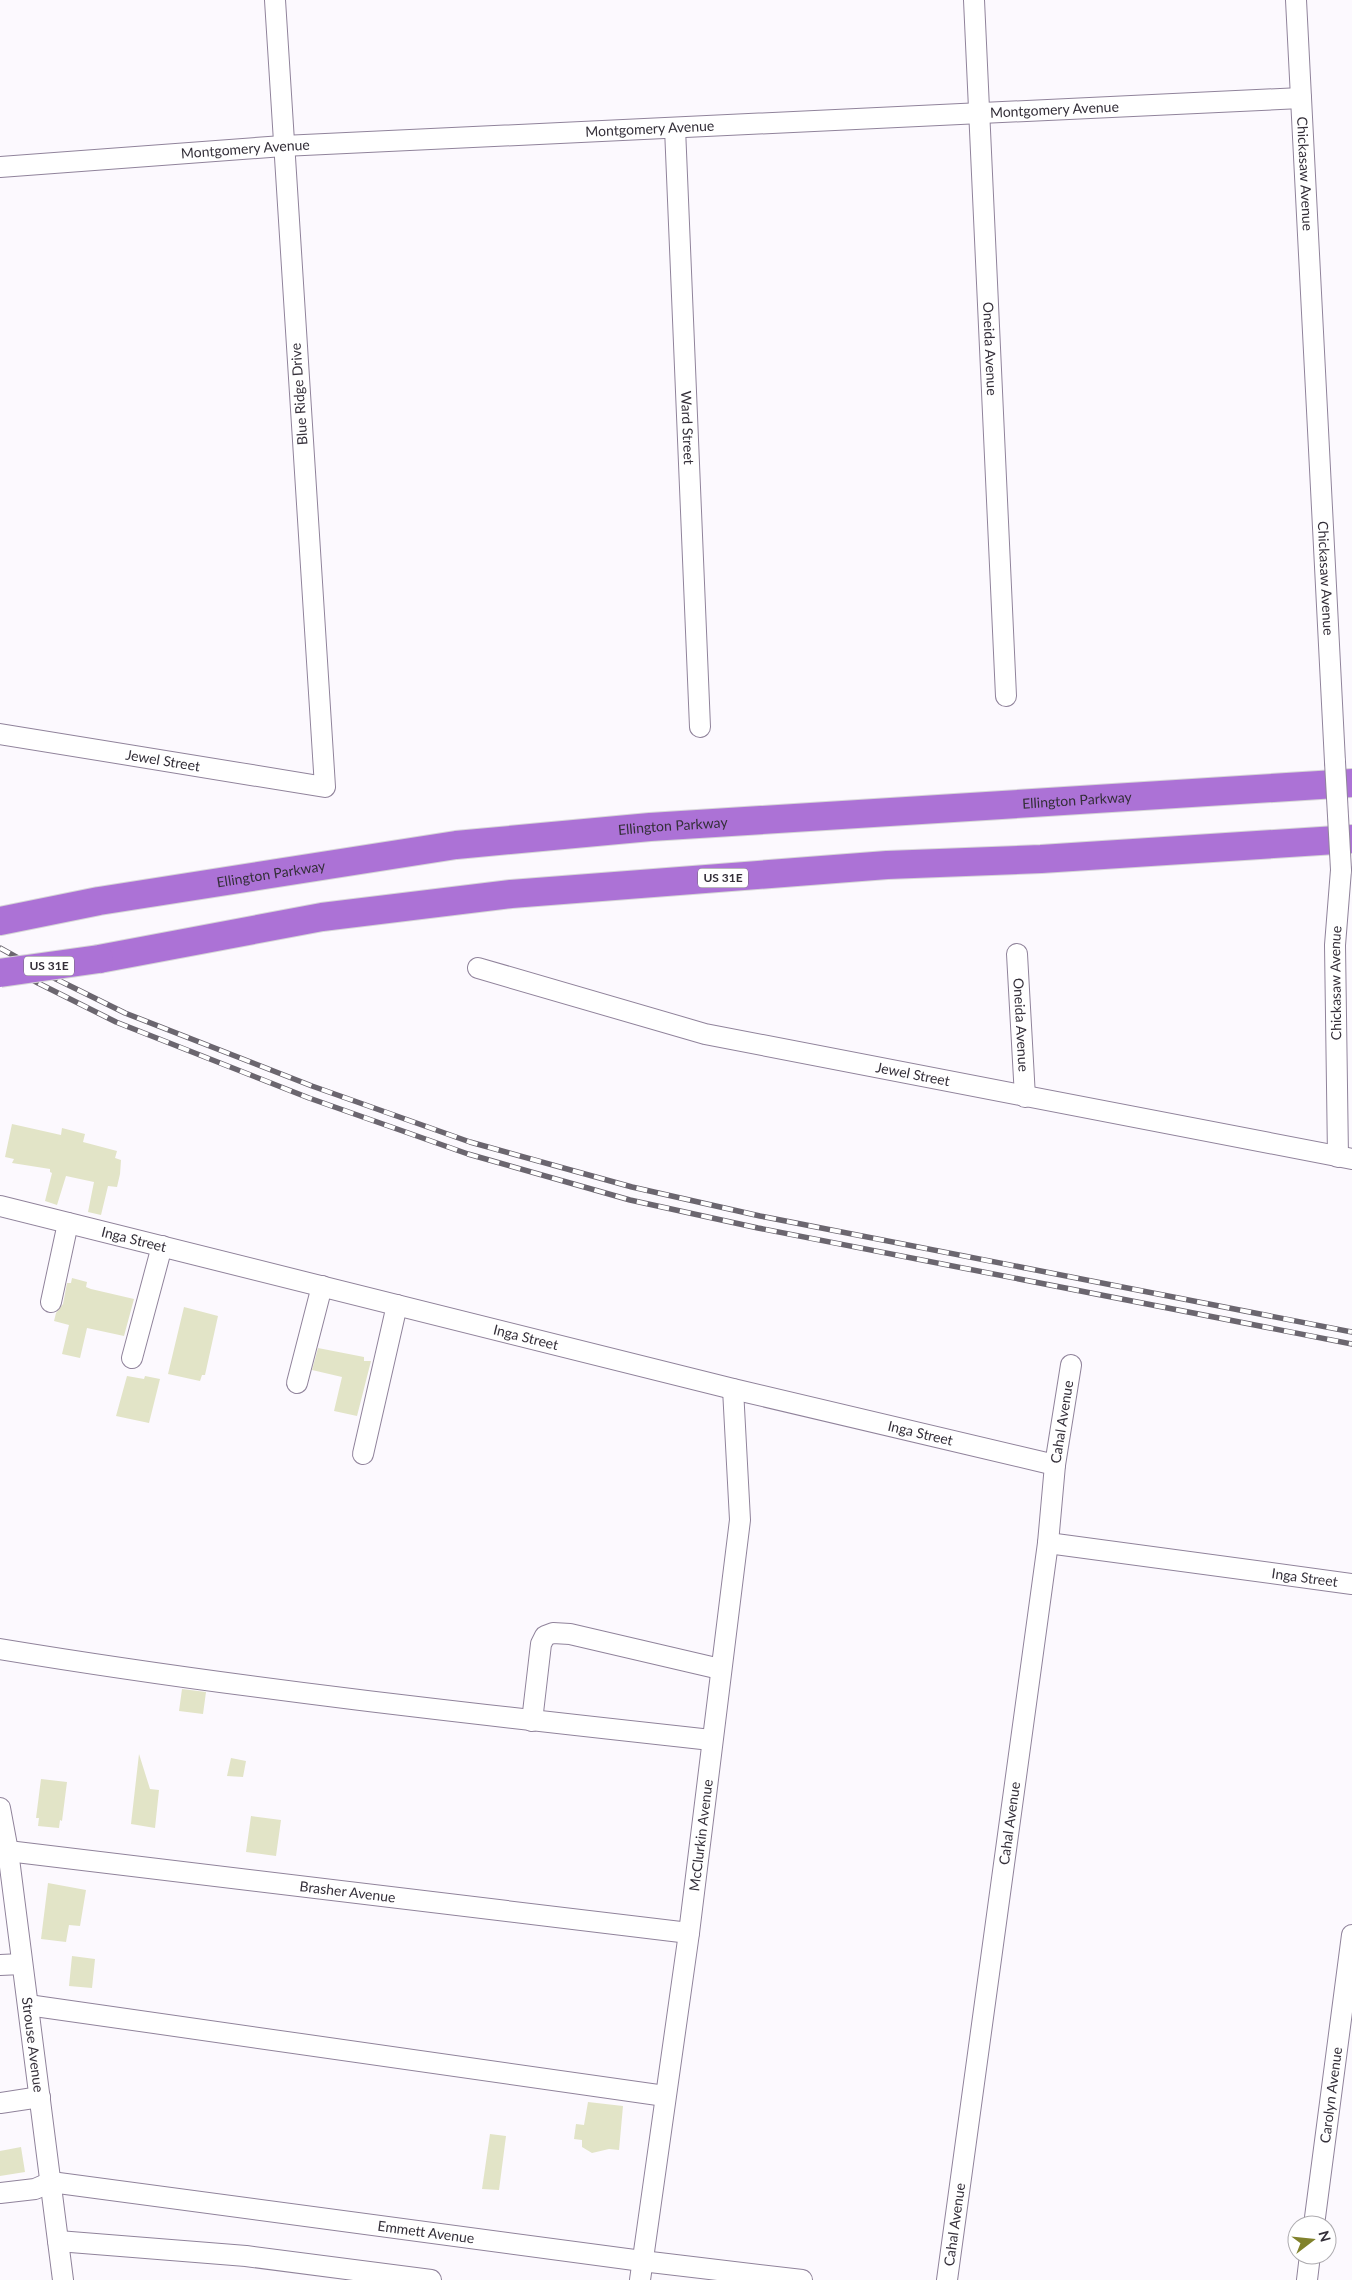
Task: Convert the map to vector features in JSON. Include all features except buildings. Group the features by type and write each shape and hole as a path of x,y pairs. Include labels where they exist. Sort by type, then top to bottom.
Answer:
{"highway":[{"name":"Ellington Parkway","path":"11,912 99,902 456,845 650,827 1352,783"},
{"name":"US 31E","path":"0,973 98,958 322,917 510,894 888,865 1040,859 1352,839"}],"street":[{"name":"Blue Ridge Drive","path":"275,0 325,787"},
{"name":"Oneida Avenue","path":"974,0 1006,696"},
{"name":"Chickasaw Avenue","path":"1296,0 1341,870 1344,945 1345,1158"},
{"name":"Montgomery Avenue","path":"0,167 283,146 1301,98"},
{"name":"Ward Street","path":"675,128 700,727"},
{"name":"Jewel Street","path":"0,734 325,787"},
{"name":"Oneida Avenue","path":"1018,954 1025,1097"},
{"name":"Jewel Street","path":"478,968 705,1034 1345,1158"},
{"name":"Inga Street","path":"0,1206 734,1389 1055,1464"},
{"path":"51,1302 68,1222"},
{"path":"132,1358 162,1246"},
{"path":"297,1383 322,1286"},
{"path":"363,1454 398,1305"},
{"name":"Cahal Avenue","path":"947,2280 1048,1543 1055,1464 1071,1365"},
{"name":"McClurkin Avenue","path":"641,2271 689,1933 711,1740 740,1520 734,1389"},
{"name":"Inga Street","path":"1048,1543 1352,1584"},
{"path":"532,1721 541,1644 545,1636 553,1633 570,1634 720,1669"},
{"path":"0,1648 99,1665 390,1705 711,1740"},
{"name":"Strouse Avenue","path":"0,1808 8,1851 63,2280"},
{"name":"Brasher Avenue","path":"8,1851 689,1933"},
{"name":"Carolyn Avenue","path":"1315,2215 1352,1935"},
{"path":"0,1965 22,1964"},
{"path":"28,2005 666,2096"},
{"path":"0,2103 40,2097"},
{"path":"0,2193 35,2189 51,2182"},
{"name":"Emmett Avenue","path":"51,2182 641,2271 802,2280"},
{"path":"58,2241 246,2256 431,2280"},
{"path":"1307,2280 1309,2265"}],"railway":[{"path":"0,948 56,979 125,1013 312,1086 470,1142 632,1187 760,1216 1352,1332"},
{"path":"0,962 116,1022 309,1098 468,1154 630,1200 758,1228 1352,1344"}]}
